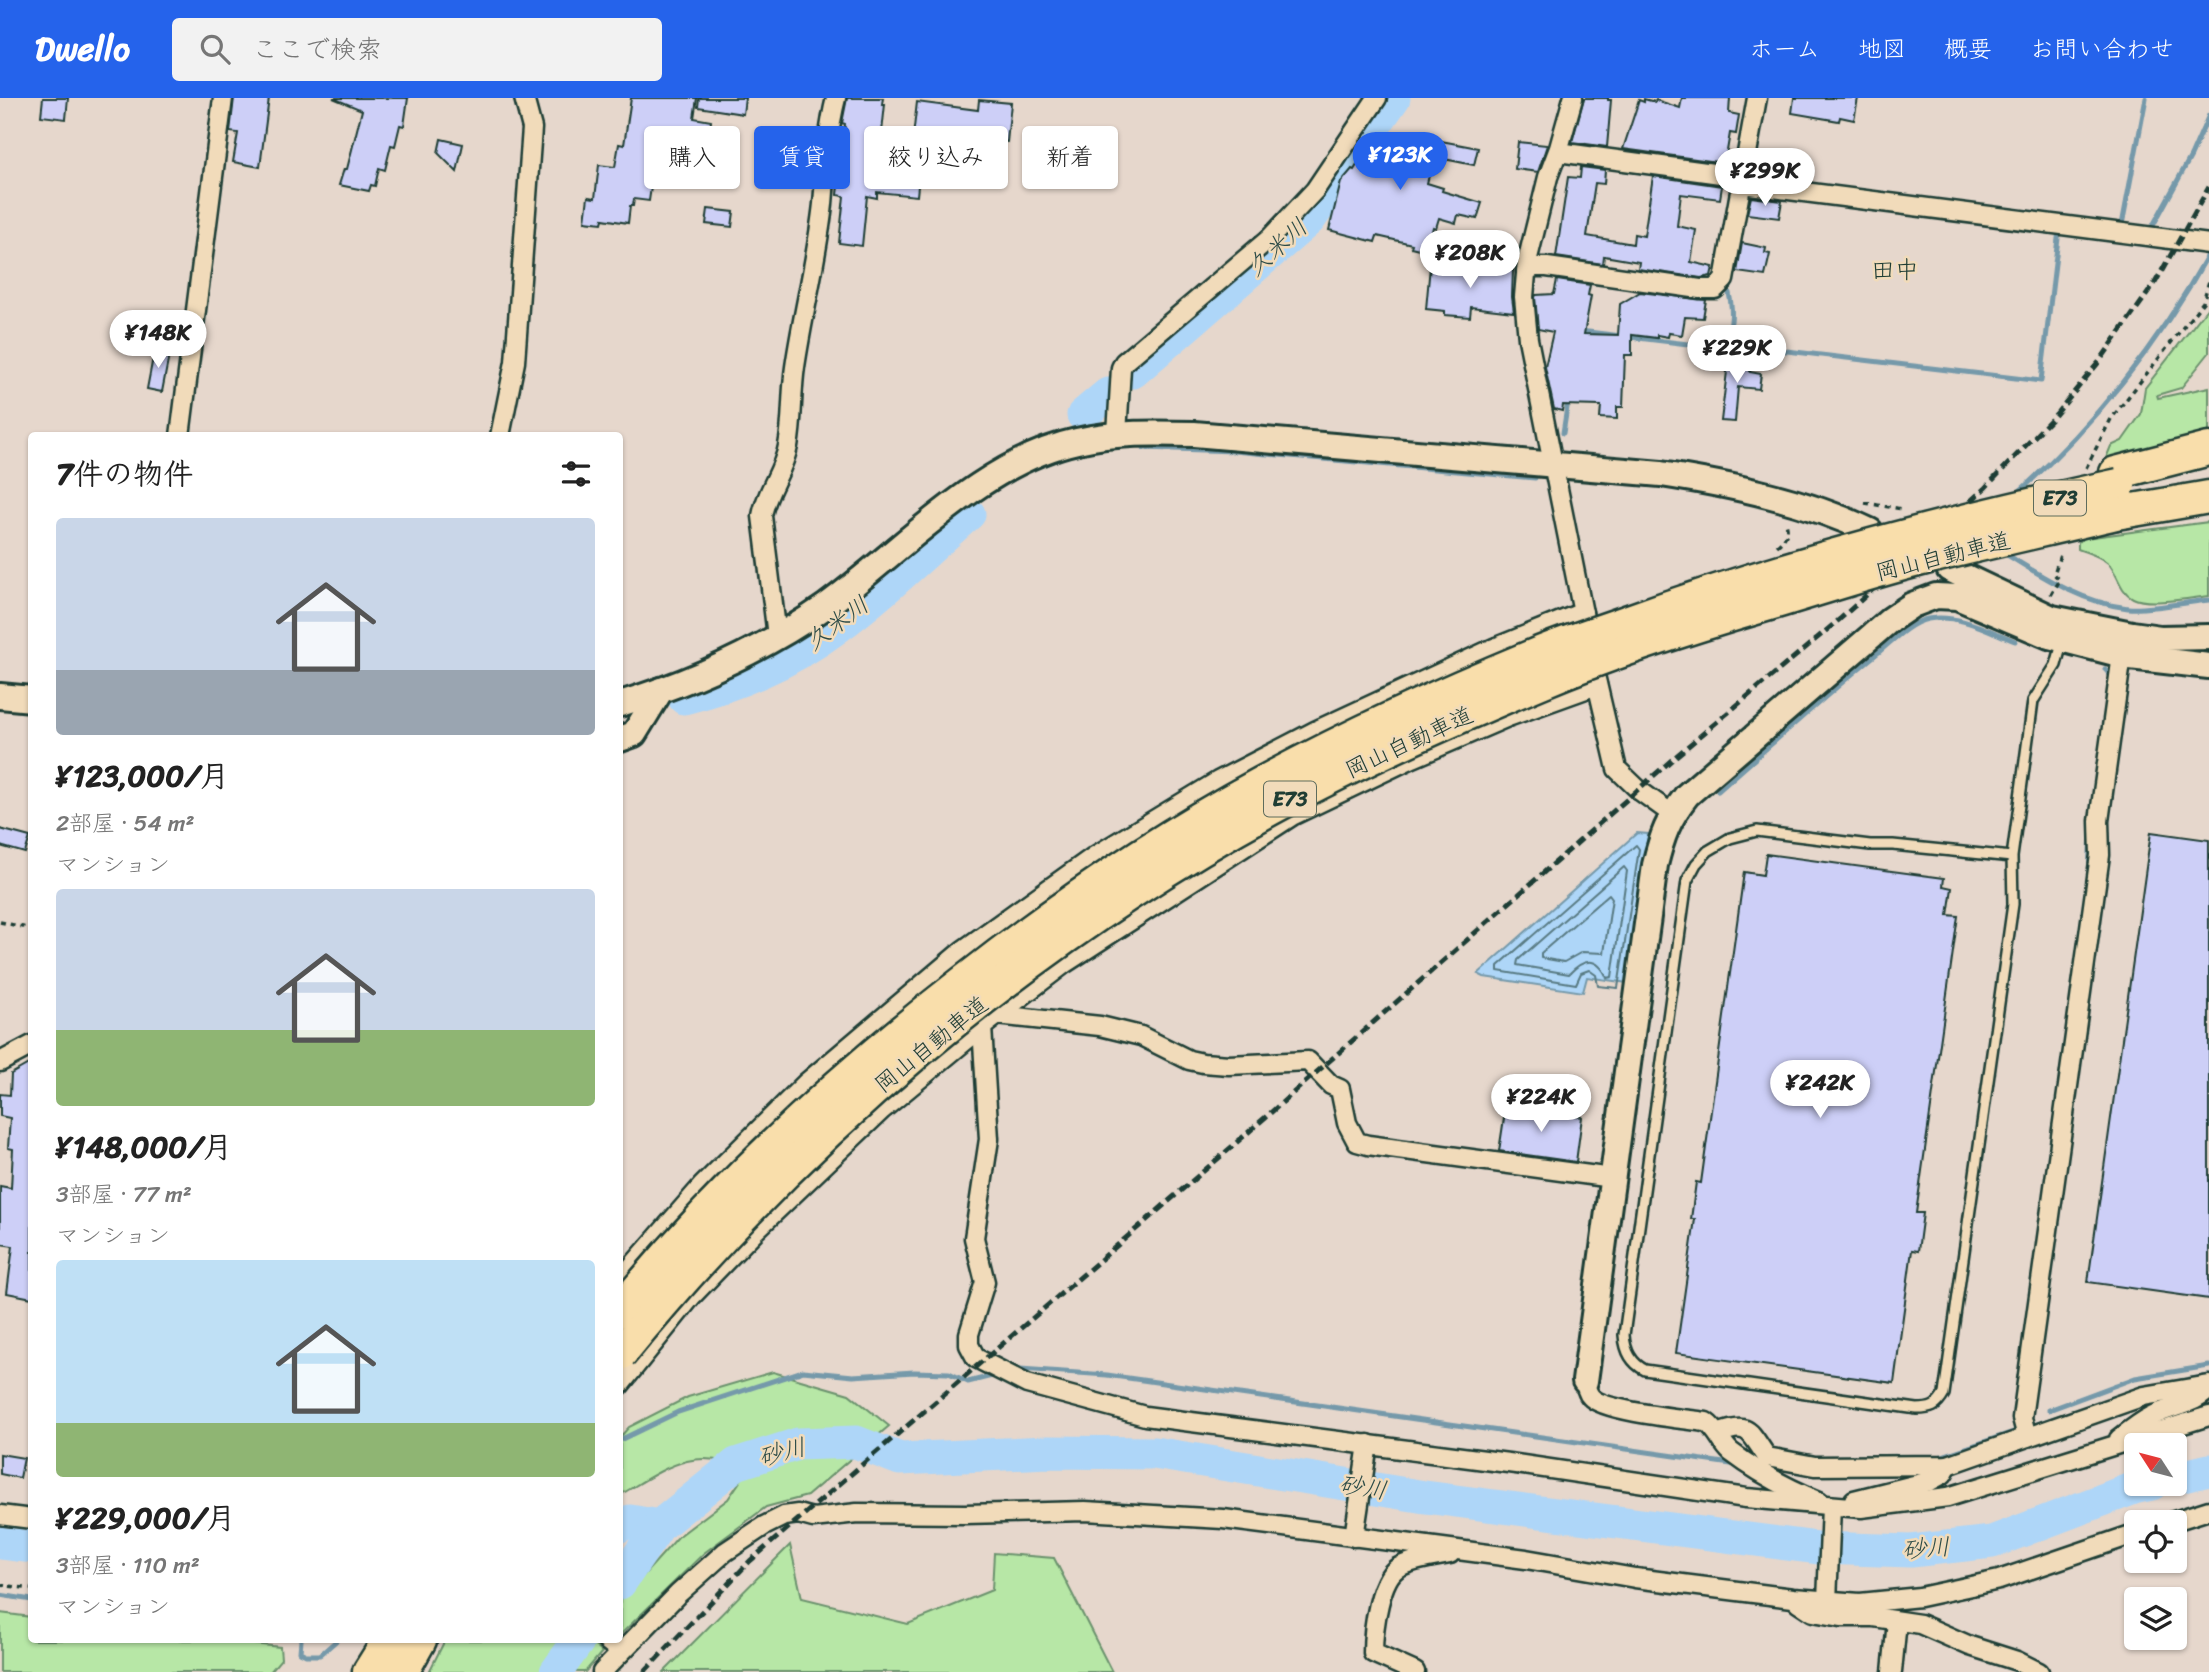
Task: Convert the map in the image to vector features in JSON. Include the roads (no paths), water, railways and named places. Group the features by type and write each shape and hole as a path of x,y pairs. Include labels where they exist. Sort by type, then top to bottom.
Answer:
{"highway":[{"path":"2109,486 2209,449"},
{"name":"岡山自動車道","path":"623,1308 717,1200 811,1108 915,1020 1035,926 1149,850 1258,785 1382,722 1533,655 1680,602 1848,550 2000,510 2209,468"},
{"name":"岡山自動車道","path":"623,1350 661,1303 737,1221 830,1128 933,1039 1052,948 1163,873 1271,809 1396,746 1545,680 1689,628 1915,560 2109,486 2209,497"},
{"path":"369,1672 386,1643"},
{"path":"401,1672 419,1643"}],"street":[{"path":"181,432 223,98"},
{"path":"501,432 514,362 532,128 524,98"},
{"path":"777,636 762,516 765,502 789,446 795,367 823,205 829,126 836,98"},
{"path":"1117,434 1121,368 1124,362 1270,238 1315,190 1377,98"},
{"path":"1573,98 1548,177 1526,271 1524,297 1528,339 1597,685 1617,769 1640,791 1672,814"},
{"path":"1526,271 1535,267 1547,267 1715,289 1724,280 1757,98"},
{"path":"1558,152 1743,181 2209,244"},
{"path":"623,703 683,683 777,636 824,607 962,499 1017,462 1076,441 1117,434 1194,434 1661,474 1716,483 1841,517 1870,531"},
{"path":"1949,569 2052,618 2146,636 2209,637"},
{"path":"1837,1509 1810,1498 1759,1470 1732,1452 1706,1422 1615,1408 1600,1403 1591,1398 1585,1381 1655,865 1663,833 1672,814 1687,795 1890,620 1912,605 1936,596 1957,597 2049,636 2122,655 2209,666"},
{"path":"623,1277 702,1186 807,1082 963,950 1093,857 1218,781 1315,731 1494,648 1583,612"},
{"path":"2026,1431 2022,1418 2100,855 2099,821 2122,655"},
{"path":"623,1381 691,1297 755,1231 882,1110 982,1027 1064,964 1293,816 1413,758 1508,717 1597,685"},
{"path":"623,738 634,734 661,690"},
{"path":"0,696 28,699"},
{"path":"997,1016 1100,1026 1140,1036 1189,1060 1203,1063 1229,1065 1308,1061 1331,1085 1340,1089 1347,1123 1357,1142 1368,1146 1612,1178"},
{"path":"982,1027 989,1139 974,1238 985,1282 969,1334 969,1345 976,1358 1027,1384 1145,1416 1367,1448 1837,1509 1903,1504 1948,1497 2209,1416"},
{"path":"0,1062 28,1047"},
{"path":"1718,1434 1737,1426 1745,1428 1767,1457 1815,1465 1948,1465 2026,1431 2144,1396 2209,1386"},
{"path":"2111,1446 2135,1426 2153,1415 2198,1398 2206,1393 2209,1386"},
{"path":"1355,1532 1367,1448"},
{"path":"1837,1509 1853,1500 1930,1480 1943,1474 1948,1465"},
{"path":"1827,1597 1837,1509"},
{"path":"2187,1517 2209,1510"},
{"path":"602,1672 678,1594 725,1552 764,1526 784,1516 798,1514 813,1518 883,1512 965,1514 1085,1511 1223,1519 1355,1532 1635,1578 1793,1598 1827,1597 1860,1603 1933,1595 1999,1580 2124,1538"},
{"path":"0,1515 28,1518"},
{"path":"1415,1672 1373,1653 1373,1632 1387,1577 1398,1566 1462,1551"},
{"path":"1793,1598 1814,1612 1920,1624 2039,1672"},
{"path":"1892,1672 1897,1621"},
{"path":"610,1643 621,1652"}],"lane":[{"path":"2012,857 1870,845 1758,831 1730,838 1708,851 1696,864 1687,881 1624,1335 1629,1356 1636,1366 1645,1370 1917,1409 1929,1409 1938,1405 1944,1394 2013,904 2012,857 2033,701 2056,664 2064,640"}],"water":[{"path":"1637,833 1648,834 1628,983 1587,977 1583,992 1478,974"}],"waterway":[{"name":"久米川","path":"1133,372 1310,219 1394,98"},
{"path":"2122,225 2146,98"},
{"path":"2150,231 2191,156 2209,115"},
{"path":"1731,329 1744,346 2041,381 2059,230 2062,230"},
{"path":"2014,496 2070,442 2122,383 2146,352 2209,253"},
{"path":"1580,333 1721,348 1731,321 1729,293"},
{"name":"久米川","path":"1083,415 1108,394"},
{"path":"1563,433 1568,401"},
{"path":"1144,448 1234,451 1535,478"},
{"name":"久米川","path":"684,698 762,671 818,641 870,602 969,514"},
{"path":"2001,551 2062,587 2111,605 2147,608 2209,600"},
{"path":"1718,791 1839,685 1915,624 1928,619 1951,619 1973,624 2015,641"},
{"path":"2105,669 2112,677 2111,681"},
{"path":"2089,875 2091,829"},
{"path":"2049,1410 2135,1378 2209,1366"},
{"path":"1020,1369 1107,1375 1738,1465"},
{"path":"623,1439 678,1412 803,1371 853,1376 949,1373 968,1382 996,1375"},
{"path":"2165,1384 2209,1376"},
{"path":"1939,1457 2079,1410"},
{"name":"砂川","path":"623,1579 659,1526 736,1464 798,1444 856,1442 900,1459 1048,1452 1154,1453 1425,1497 1818,1548 1911,1551 1992,1542 2124,1492"},
{"name":"砂川","path":"2188,1475 2209,1470"},
{"path":"623,1524 630,1521 659,1526"},
{"path":"0,1543 28,1546"},
{"path":"0,1595 28,1599"},
{"path":"301,1643 300,1652 306,1655 320,1655 334,1643"},
{"name":"砂川","path":"556,1672 577,1643"}],"railway":[{"path":"644,1672 750,1561 1227,1151 1675,757 1840,619 1985,488 2056,414 2099,362 2155,283 2209,187"}],"district":[{"name":"田中","path":"1895,270"}]}
